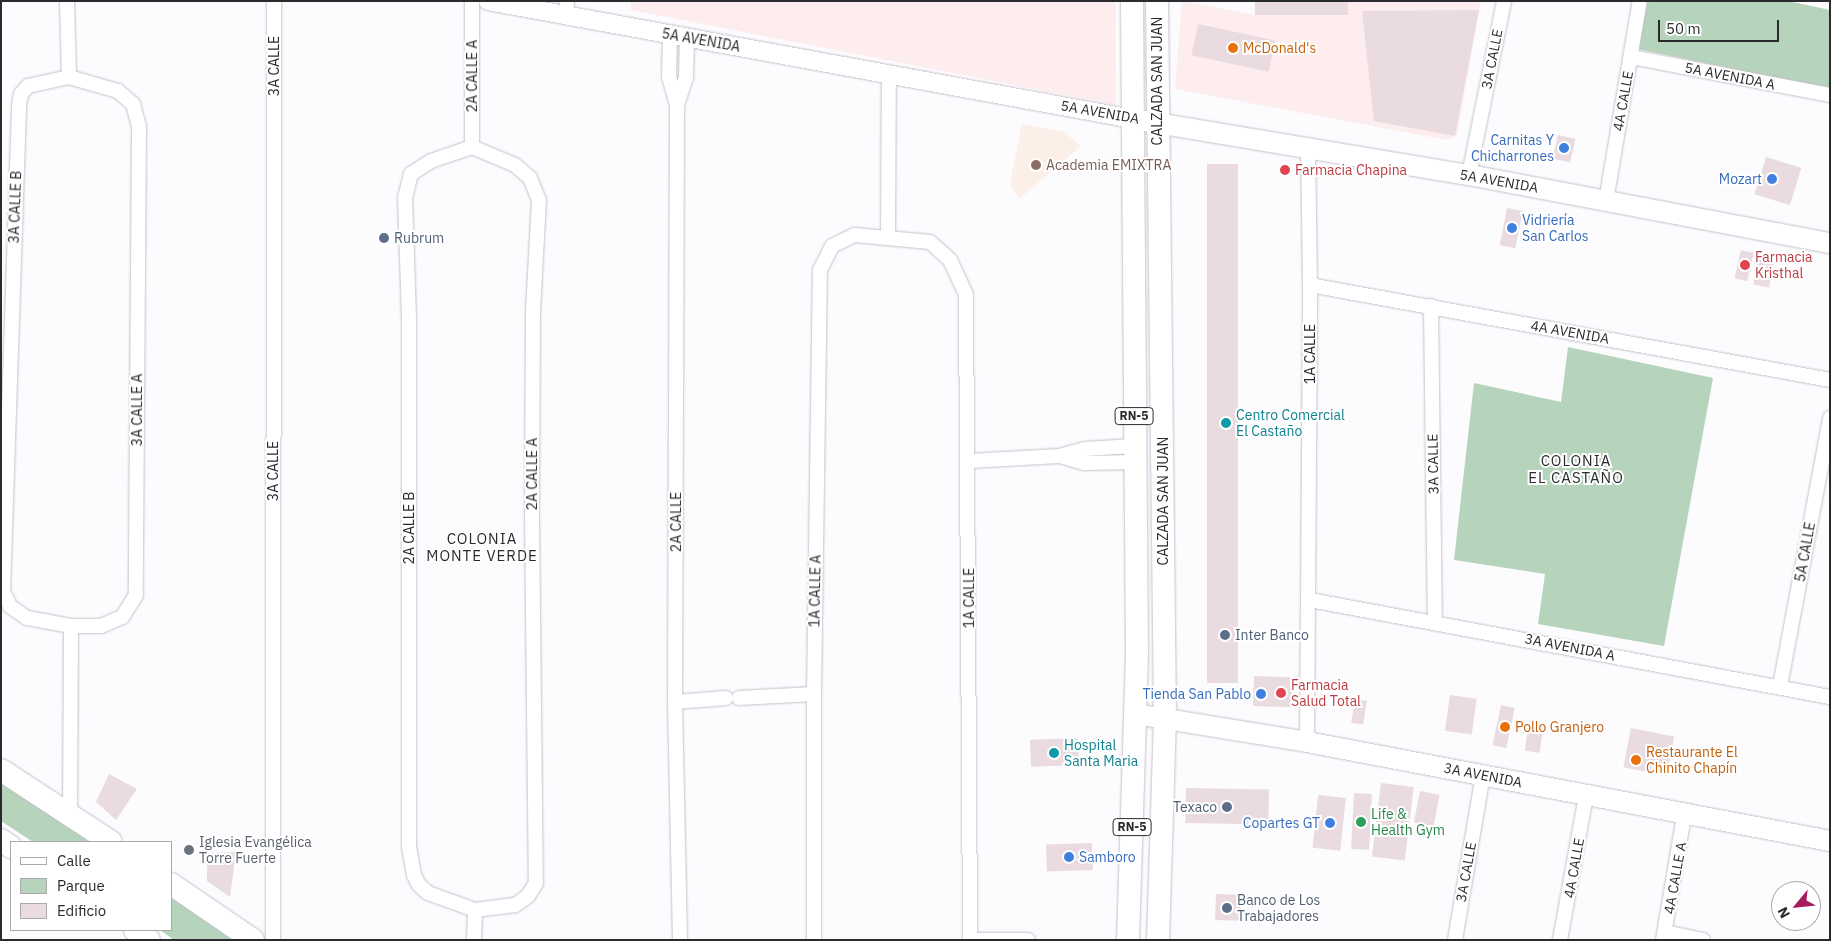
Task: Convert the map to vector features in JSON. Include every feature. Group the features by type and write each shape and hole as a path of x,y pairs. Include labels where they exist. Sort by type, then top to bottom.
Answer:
{"main road":[{"name":"CALZADA SAN JUAN","path":"1128,940 1135,714 1132,1"},
{"name":"CALZADA SAN JUAN","path":"1157,1 1156,120 1165,718 1158,940"},
{"name":"5A AVENIDA","path":"1133,119 1156,120 1469,175 1830,242"},
{"name":"3A AVENIDA","path":"1135,714 1307,742 1586,795 1684,816 1830,841"},
{"path":"1,770 110,841"},
{"path":"172,885 253,940"},
{"path":"136,931 149,940"}],"street":[{"path":"67,1 69,77"},
{"name":"3A CALLE","path":"273,940 274,1"},
{"name":"2A CALLE A","path":"472,1 472,147 515,165 530,178 538,200 533,310 532,508 536,883 528,896 515,905 476,910"},
{"name":"5A AVENIDA","path":"488,1 566,8 678,36 1133,119"},
{"name":"3A CALLE","path":"1469,175 1504,1"},
{"name":"4A CALLE","path":"1606,200 1640,1"},
{"name":"2A CALLE","path":"678,36 670,77 677,105 675,702 680,940"},
{"name":"5A AVENIDA A","path":"1631,57 1830,95"},
{"path":"888,238 889,74"},
{"name":"3A CALLE A","path":"69,77 118,91 132,104 139,126 136,595 127,611 114,622 101,626 70,626"},
{"name":"3A CALLE B","path":"69,77 28,86 21,94 18,105 3,591 10,606 27,618 70,626"},
{"name":"2A CALLE B","path":"472,147 431,161 411,174 406,198 409,318 409,846 414,875 419,885 428,893 476,910"},
{"name":"1A CALLE","path":"1307,742 1310,600 1308,147"},
{"name":"1A CALLE A","path":"814,940 814,694 820,270 832,246 855,235 888,238"},
{"name":"1A CALLE","path":"888,238 930,242 950,260 966,295 969,461 970,940"},
{"name":"4A AVENIDA","path":"1310,285 1830,380"},
{"name":"3A CALLE","path":"1431,306 1435,621"},
{"name":"5A CALLE","path":"1780,686 1830,418"},
{"path":"969,461 1059,456 1085,449 1134,454"},
{"name":"3A AVENIDA A","path":"1310,600 1435,621 1830,697"},
{"path":"70,626 70,814"},
{"path":"675,702 814,694"},
{"name":"3A CALLE","path":"1455,940 1483,775"},
{"name":"4A CALLE","path":"1560,940 1586,795"},
{"name":"4A CALLE A","path":"1664,936 1684,816"},
{"path":"474,940 476,910"},
{"path":"1664,936 1703,940"},
{"path":"970,940 1028,940"}],"shaded area":[{"path":"631,1 1116,1 1116,105 631,10"},
{"path":"1182,1 1255,15 1255,1 1481,1 1457,135 1447,140 1175,89"},
{"name":"Academia EMIXTRA","path":"1022,124 1064,132 1081,146 1019,199 1010,184"}],"green space":[{"path":"1647,1 1788,1 1830,10 1830,89 1637,49"},
{"path":"1568,347 1713,378 1664,646 1538,624 1545,574 1454,560 1474,383 1561,402"},
{"path":"1,780 92,841 31,841 1,821"},
{"path":"172,897 235,940 174,940 161,931 172,931"}],"building":[{"path":"1255,1 1348,1 1348,15 1255,15"},
{"path":"1479,10 1455,136 1374,121 1362,11"},
{"name":"McDonald's","path":"1198,24 1275,40 1269,72 1191,55"},
{"name":"Carnitas Y Chicharrones","path":"1558,135 1576,139 1570,162 1553,158"},
{"path":"1766,157 1801,168 1790,205 1755,194"},
{"name":"Centro Comercial El Castaño","path":"1207,164 1238,164 1238,683 1207,683"},
{"name":"Vidriería San Carlos","path":"1507,208 1523,211 1515,248 1500,245"},
{"name":"Farmacia Kristhal","path":"1741,250 1754,253 1747,281 1734,278"},
{"path":"1759,255 1775,258 1769,288 1753,284"},
{"path":"1254,676 1292,677 1291,707 1253,706"},
{"path":"1450,695 1477,699 1472,734 1445,731"},
{"path":"1355,699 1367,701 1363,725 1351,723"},
{"name":"Pollo Granjero","path":"1501,705 1515,708 1506,748 1492,745"},
{"path":"1529,721 1544,723 1540,753 1525,751"},
{"path":"1631,728 1674,736 1667,776 1623,767"},
{"name":"Hospital Santa Maria","path":"1078,738 1079,765 1031,767 1030,740"},
{"path":"109,774 137,789 116,820 96,802"},
{"path":"1381,783 1414,787 1405,860 1372,856"},
{"name":"Texaco","path":"1186,788 1269,789 1268,824 1185,823"},
{"path":"1420,791 1440,795 1434,826 1414,822"},
{"name":"Life & Health Gym","path":"1354,793 1372,794 1369,850 1351,849"},
{"name":"Copartes GT","path":"1318,795 1346,798 1340,851 1312,848"},
{"name":"Samboro","path":"1092,843 1093,870 1047,872 1046,845"},
{"path":"236,852 230,897 207,881 207,853"},
{"name":"Banco de Los Trabajadores","path":"1216,894 1241,895 1240,921 1215,920"}],"place":[{"name":"McDonald's","path":"1233,48"},
{"name":"Carnitas Y Chicharrones","path":"1564,148"},
{"name":"Academia EMIXTRA","path":"1036,165"},
{"name":"Farmacia Chapina","path":"1285,170"},
{"name":"Mozart","path":"1772,179"},
{"name":"Vidriería San Carlos","path":"1512,228"},
{"name":"Rubrum","path":"384,238"},
{"name":"Farmacia Kristhal","path":"1745,265"},
{"name":"Centro Comercial El Castaño","path":"1226,423"},
{"name":"Inter Banco","path":"1225,635"},
{"name":"Farmacia Salud Total","path":"1281,693"},
{"name":"Tienda San Pablo","path":"1261,694"},
{"name":"Pollo Granjero","path":"1505,727"},
{"name":"Hospital Santa Maria","path":"1054,753"},
{"name":"Restaurante El Chinito Chapín","path":"1636,760"},
{"name":"Texaco","path":"1227,807"},
{"name":"Life & Health Gym","path":"1361,822"},
{"name":"Copartes GT","path":"1330,823"},
{"name":"Iglesia Evangélica Torre Fuerte","path":"189,850"},
{"name":"Samboro","path":"1069,857"},
{"name":"Banco de Los Trabajadores","path":"1227,908"}],"district":[{"name":"COLONIA EL CASTAÑO","path":"1576,468"},
{"name":"COLONIA MONTE VERDE","path":"482,546"}]}
